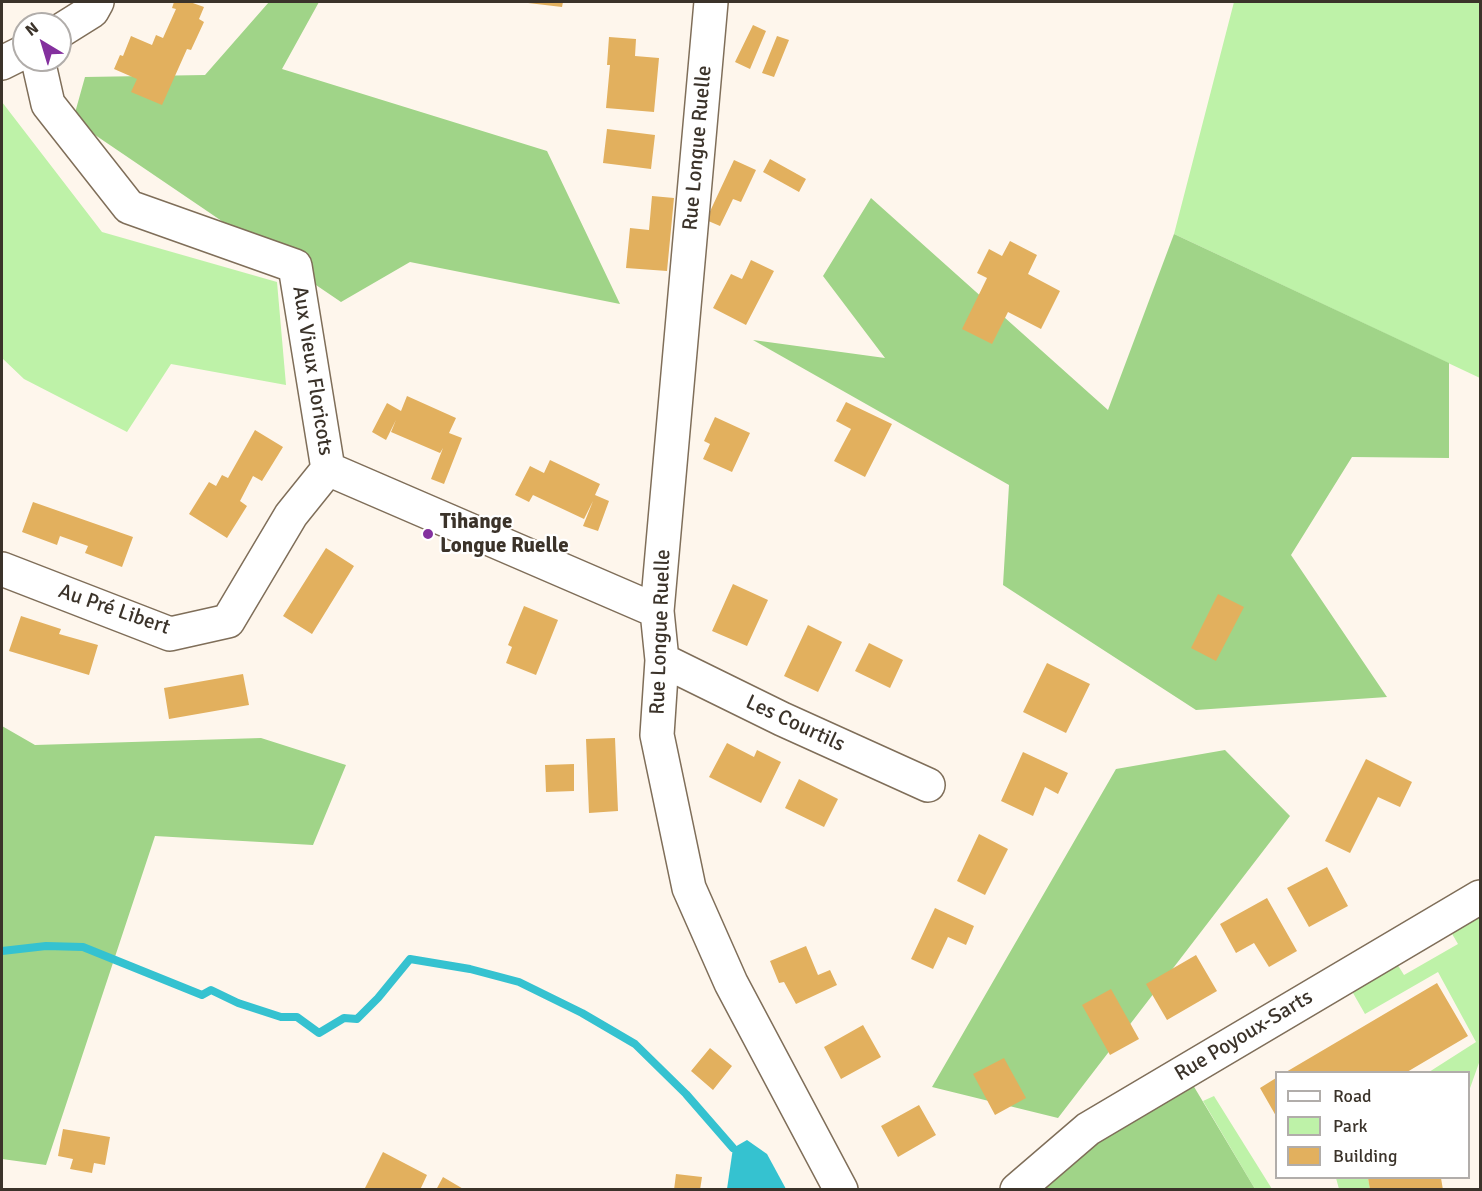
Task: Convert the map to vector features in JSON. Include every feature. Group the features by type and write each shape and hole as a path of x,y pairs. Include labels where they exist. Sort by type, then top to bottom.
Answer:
{"street":[{"path":"72,24 92,11 97,2"},
{"name":"Rue Longue Ruelle","path":"711,2 657,611 662,660 657,735 689,888 731,983 841,1190"},
{"name":"Aux Vieux Floricots","path":"41,72 48,104 129,207 295,266 328,469 657,611"},
{"name":"Au Pré Libert","path":"2,569 170,634 228,621 291,515 328,469"},
{"name":"Les Courtils","path":"662,660 782,719 928,785"},
{"name":"Rue Poyoux-Sarts","path":"1017,1190 1088,1129 1480,897"}],"green space":[{"path":"269,2 319,2 282,69 547,151 620,304 410,262 341,302 73,120 85,77 205,75"},
{"path":"1234,2 1480,2 1480,378 1174,234"},
{"path":"2,102 102,232 277,282 286,385 171,364 127,432 24,379 2,358"},
{"path":"871,198 1108,410 1174,234 1449,363 1449,458 1352,457 1291,555 1387,697 1196,710 1003,585 1009,485 753,340 885,358 823,276"},
{"path":"2,726 35,745 261,738 346,765 313,845 155,836 46,1165 2,1159"},
{"path":"1225,750 1290,816 1058,1118 932,1087 1116,769"},
{"path":"1480,907 1480,1060 1470,1088 1470,1071 1431,1071 1476,1042 1438,972 1365,1014 1349,986 1394,959 1404,975 1458,944 1448,927"},
{"path":"1190,1080 1255,1189 1035,1190 1095,1138"},
{"path":"1214,1096 1272,1189 1255,1189 1203,1101"},
{"path":"1336,1179 1368,1179 1370,1189 1339,1189"}],"water":[{"path":"747,1140 767,1154 786,1189 727,1189 733,1148"}],"building":[{"path":"174,2 190,2 204,7 199,19 204,22 191,50 187,49 162,105 131,92 137,79 114,69 120,55 123,56 131,36 152,45 156,35 163,38 176,9 172,8"},
{"path":"528,2 563,2 562,7"},
{"path":"753,25 766,31 750,69 735,62"},
{"path":"777,36 789,40 774,77 762,73"},
{"path":"609,37 636,39 635,56 659,58 654,112 606,108 610,65 607,65"},
{"path":"607,129 655,135 651,169 603,163"},
{"path":"770,159 806,179 799,192 763,172"},
{"path":"734,160 756,170 741,202 733,199 720,226 706,220"},
{"path":"652,196 674,198 667,271 626,268 630,228 649,230"},
{"path":"1010,241 1037,255 1028,274 1060,291 1041,329 1008,312 992,344 962,329 987,278 977,273 989,249 1002,256"},
{"path":"751,260 774,271 746,325 713,308 731,274 742,279"},
{"path":"407,396 456,418 449,433 462,438 444,484 431,479 443,448 440,453 391,432 396,420 386,440 372,432 387,403 401,411"},
{"path":"846,402 892,424 865,477 834,461 851,429 836,421"},
{"path":"715,417 750,433 732,472 703,459 710,444 704,441"},
{"path":"255,430 283,447 262,481 253,476 240,501 247,506 227,538 189,514 209,482 216,486 222,475 228,478"},
{"path":"550,460 600,484 595,495 609,501 598,531 583,526 593,501 584,519 533,495 529,502 515,495 530,466 544,473"},
{"path":"33,502 133,537 122,567 85,553 88,546 60,536 57,545 22,532"},
{"path":"326,548 354,566 312,634 283,616"},
{"path":"733,584 768,600 747,646 712,631"},
{"path":"1218,594 1244,607 1216,661 1191,648"},
{"path":"524,606 558,620 536,675 506,663 512,647 508,645"},
{"path":"21,616 61,629 59,634 98,645 89,675 9,651"},
{"path":"808,625 842,642 818,692 784,676"},
{"path":"869,643 903,660 890,688 855,671"},
{"path":"1047,663 1090,684 1066,733 1023,712"},
{"path":"243,674 249,705 169,719 164,688"},
{"path":"615,738 618,811 589,813 586,739"},
{"path":"727,743 754,757 757,750 781,762 761,803 709,777"},
{"path":"1023,752 1068,773 1058,794 1045,787 1033,816 1001,801"},
{"path":"1366,759 1412,782 1400,807 1378,797 1350,853 1325,841"},
{"path":"574,764 574,791 546,792 545,765"},
{"path":"799,779 838,799 824,827 785,808"},
{"path":"979,834 1008,849 985,895 957,881"},
{"path":"1327,867 1348,906 1309,927 1287,888"},
{"path":"1267,898 1297,951 1269,967 1254,943 1236,953 1220,924"},
{"path":"935,908 974,926 966,945 948,937 933,969 911,959"},
{"path":"806,946 818,975 830,970 837,985 796,1004 784,982 779,983 770,961"},
{"path":"1196,955 1217,991 1167,1020 1146,984"},
{"path":"1437,983 1468,1036 1409,1071 1288,1071"},
{"path":"1111,989 1139,1039 1110,1055 1082,1005"},
{"path":"863,1025 881,1057 841,1079 824,1047"},
{"path":"710,1048 732,1066 713,1090 691,1071"},
{"path":"1004,1058 1026,1098 995,1115 973,1074"},
{"path":"1275,1079 1275,1114 1260,1088"},
{"path":"919,1105 936,1135 898,1157 881,1126"},
{"path":"63,1129 110,1137 105,1165 94,1163 92,1173 70,1169 73,1159 58,1156"},
{"path":"383,1152 427,1175 420,1190 365,1188"},
{"path":"676,1174 702,1177 700,1190 674,1190"},
{"path":"443,1177 465,1190 436,1190"},
{"path":"1368,1179 1441,1179 1443,1190 1370,1190"}],"waterway":[{"path":"2,951 46,946 83,947 202,995 211,990 238,1003 281,1017 297,1017 319,1033 344,1018 357,1019 378,998 410,959 470,969 519,982 582,1013 635,1044 686,1094 733,1148"}],"place":[{"name":"Tihange Longue Ruelle","path":"428,534"}]}
